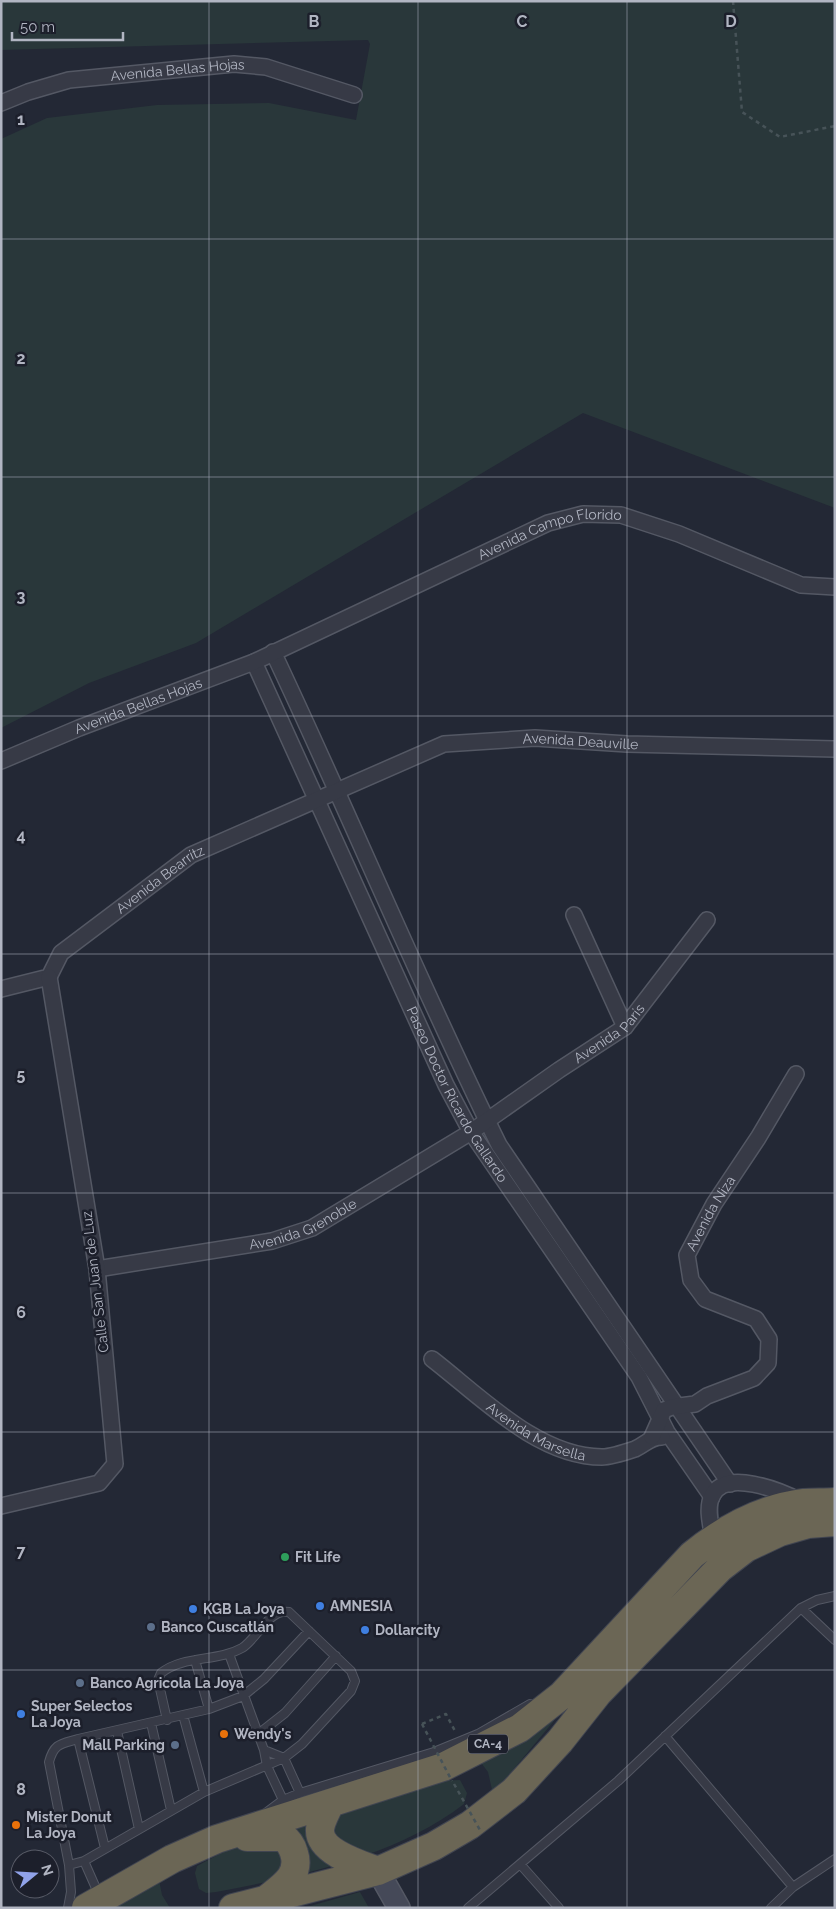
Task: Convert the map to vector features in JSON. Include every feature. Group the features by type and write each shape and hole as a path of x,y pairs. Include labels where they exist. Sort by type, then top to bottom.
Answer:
{"highway":[{"name":"CA-4","path":"94,1904 172,1859 229,1834 443,1767 520,1728 552,1705 692,1555 713,1538 758,1515 804,1503 835,1502"},
{"path":"233,1908 378,1871 434,1846 470,1825 514,1791 560,1741 598,1692 720,1568 746,1548 780,1532 808,1524 835,1522"},
{"path":"330,1803 320,1830 321,1837 328,1847 338,1854 378,1871"},
{"path":"229,1834 275,1836 287,1840 291,1844 296,1858 295,1871 286,1884 268,1898"}],"street":[{"name":"Avenida Bellas Hojas","path":"1,103 28,92 69,80 234,64 266,67 354,95"},
{"name":"Avenida Campo Florido","path":"274,652 548,523 583,514 621,515 679,534 801,585 835,587"},
{"name":"Avenida Bellas Hojas","path":"1,761 79,728 254,662 274,652"},
{"name":"Paseo Doctor Ricardo Gallardo","path":"274,652 499,1145 730,1484"},
{"name":"Paseo Doctor Ricardo Gallardo","path":"254,662 318,799 446,1085 471,1132 639,1376 671,1437 712,1497"},
{"name":"Avenida Deauville","path":"338,790 444,744 488,739 535,738 627,744 835,749"},
{"name":"Avenida Bearritz","path":"49,977 61,953 192,855 338,790"},
{"path":"574,915 625,1027"},
{"name":"Avenida París","path":"487,1121 559,1070 625,1027 707,920"},
{"path":"1,989 49,977"},
{"name":"Calle San Juan de Luz","path":"1,1506 99,1483 115,1464 97,1269 49,977"},
{"name":"Avenida Niza","path":"659,1417 664,1410 695,1404 707,1396 754,1378 768,1363 769,1339 756,1319 705,1299 691,1280 687,1255 714,1204 758,1138 796,1074"},
{"name":"Avenida Grenoble","path":"97,1269 272,1241 312,1228 487,1121"},
{"name":"Avenida Marsella","path":"432,1359 518,1427 544,1444 568,1454 603,1457 637,1448 652,1437"},
{"path":"659,1417 652,1437 680,1435 688,1423 695,1404"},
{"path":"713,1538 710,1510 712,1497 718,1488 730,1484 750,1483 770,1488 804,1503"},
{"path":"378,1871 399,1908"}],"lane":[{"path":"468,1908 618,1781 800,1608 817,1600 835,1596"},
{"path":"800,1608 835,1640"},
{"path":"69,1864 84,1861 204,1792 284,1758 302,1744 351,1691 355,1682 352,1671 289,1612 276,1613 251,1640 229,1654 176,1664 161,1673 158,1680 167,1720"},
{"path":"68,1908 70,1892 69,1864 49,1762 52,1750 59,1745 78,1739 183,1716 243,1696 264,1679 309,1631"},
{"path":"229,1654 268,1766 284,1800"},
{"path":"257,1735 285,1713 336,1656"},
{"path":"195,1660 208,1709"},
{"path":"554,1689 594,1661"},
{"path":"229,1834 284,1800 300,1793 434,1752 478,1734 538,1700"},
{"path":"183,1716 204,1792"},
{"path":"151,1723 171,1810"},
{"path":"117,1731 139,1829"},
{"path":"665,1736 794,1888"},
{"path":"78,1739 105,1848"},
{"path":"264,1750 284,1758 300,1793"},
{"path":"771,1908 794,1888 835,1859"},
{"path":"84,1861 94,1904"},
{"path":"520,1864 559,1908"}],"path":[{"path":"733,1 742,112 780,137 835,126"},
{"path":"452,1781 422,1724 446,1714 461,1741"},
{"path":"455,1786 480,1830"}],"shaded area":[{"path":"1,1 835,1 835,508 583,413 196,643 89,683 1,728 1,139 47,118 157,105 269,103 356,120 370,44 368,40 1,50"},
{"path":"562,1707 553,1722 493,1794 488,1772 479,1760"},
{"path":"460,1780 467,1793 464,1804 408,1838 377,1851 346,1862 280,1879 216,1892 206,1893 199,1889 195,1873 197,1866 231,1848 436,1781"},
{"path":"159,1880 162,1895 170,1908 106,1908"},
{"path":"360,1892 369,1908 303,1908"}],"place":[{"name":"Fit Life","path":"285,1557"},
{"name":"AMNESIA","path":"320,1606"},
{"name":"KGB La Joya","path":"193,1609"},
{"name":"Banco Cuscatlán","path":"151,1627"},
{"name":"Dollarcity","path":"365,1630"},
{"name":"Banco Agricola La Joya","path":"80,1683"},
{"name":"Super Selectos La Joya","path":"21,1714"},
{"name":"Wendy's","path":"224,1734"},
{"name":"Mall Parking","path":"175,1745"},
{"name":"Mister Donut La Joya","path":"16,1825"}]}
